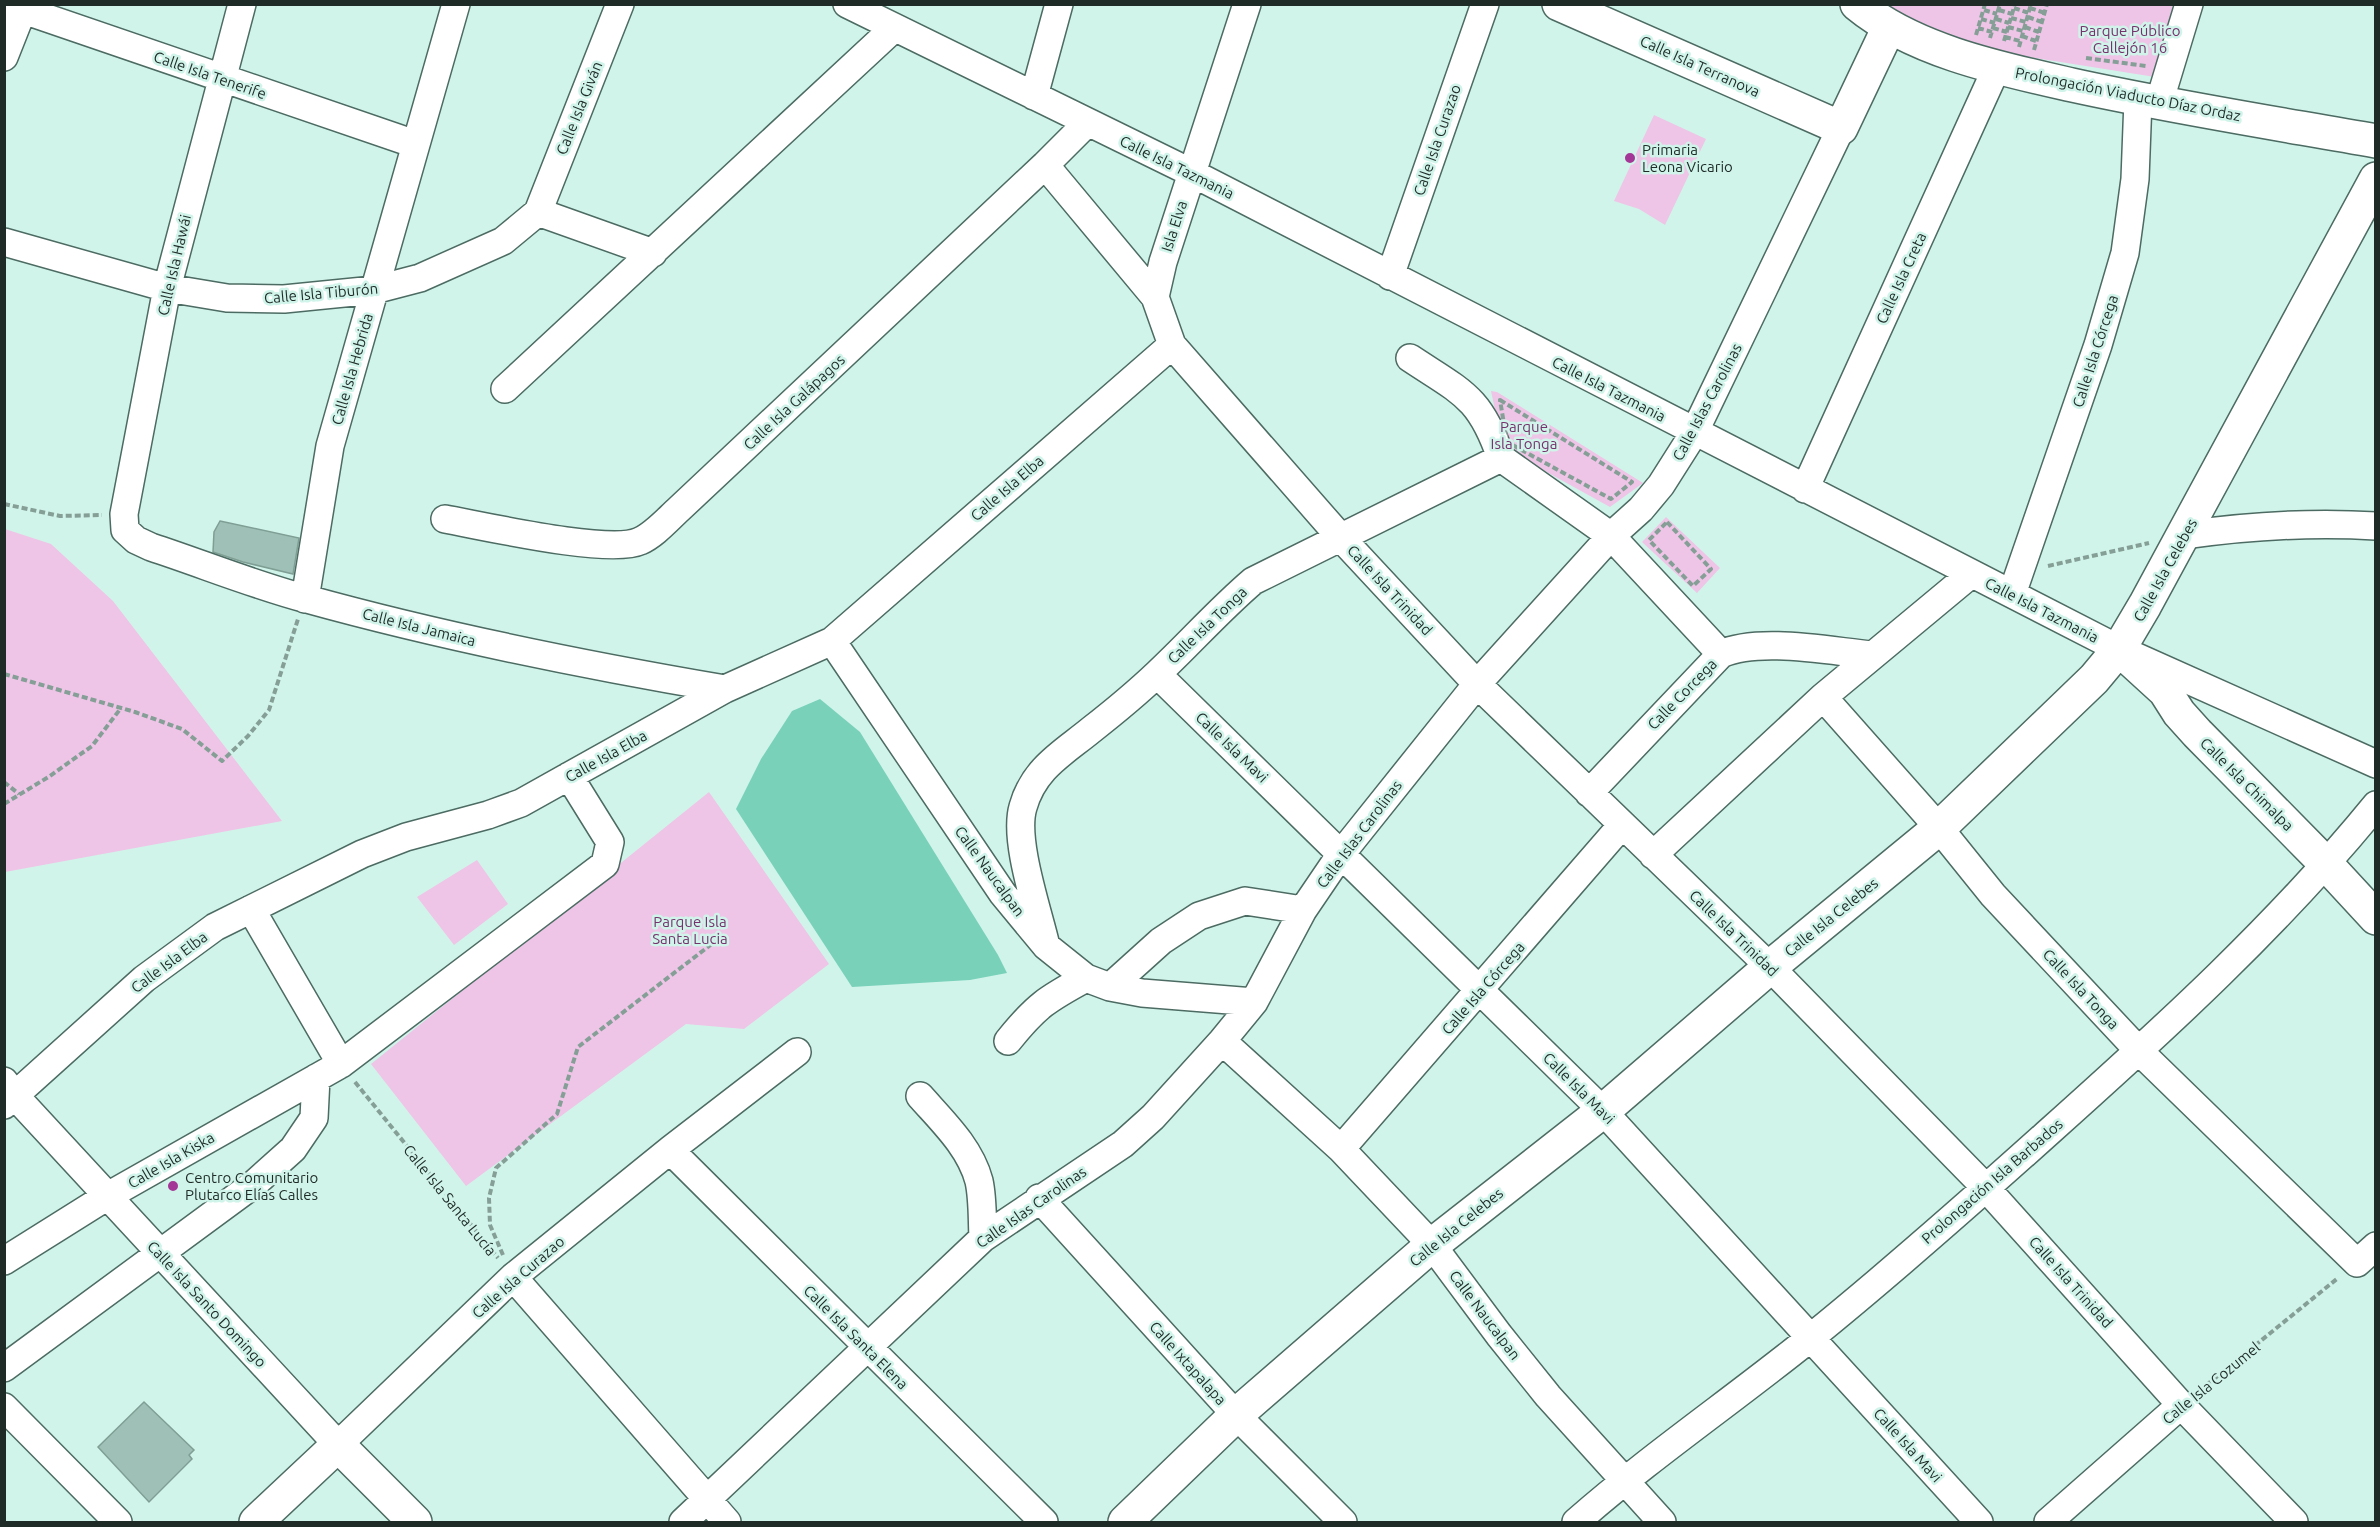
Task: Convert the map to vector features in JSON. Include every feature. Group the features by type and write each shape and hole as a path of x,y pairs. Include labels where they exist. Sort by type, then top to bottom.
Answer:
{"street":[{"name":"Calle Isla Hawái","path":"124,522 167,288 220,80 242,4"},
{"name":"Calle Isla Hebrida","path":"305,598 330,446 456,4"},
{"name":"Calle Isla Giván","path":"537,212 620,4"},
{"path":"1034,96 1059,4"},
{"name":"Isla Elva","path":"1155,297 1163,262 1247,4"},
{"name":"Calle Isla Curazao","path":"1390,276 1485,4"},
{"name":"Calle Isla Terranova","path":"1559,4 1841,128"},
{"name":"Prolongación Viaducto Díaz Ordaz","path":"1857,4 1889,27 1930,45 2003,40 2149,102 2376,141"},
{"name":"Calle Isla Córcega","path":"2016,583 2098,345 2125,254 2135,179 2149,102 2189,4"},
{"name":"Calle Isla Tenerife","path":"18,6 220,80 415,144"},
{"path":"4,57 18,6"},
{"name":"Calle Isla Tazmania","path":"853,6 893,29 1192,174 1971,574 2016,583 2119,649 2376,764"},
{"name":"Calle Islas Carolinas","path":"683,1522 868,1350 983,1238 1039,1198 1123,1144 1153,1117 1254,1002 1303,910 1341,854 1477,684 1611,536 1641,509 1661,485 1694,433 1889,27"},
{"path":"505,389 893,29"},
{"name":"Calle Isla Creta","path":"1804,489 2003,40"},
{"name":"Calle Isla Galápagos","path":"445,519 590,543 620,546 641,541 679,509 1087,123"},
{"path":"1045,165 1155,297 1172,345"},
{"name":"Calle Isla Celebes","path":"1125,1522 1236,1415 1432,1245 1603,1111 1770,967 1939,828 2094,679 2119,649 2185,535 2376,179"},
{"path":"537,212 653,252"},
{"name":"Calle Isla Tiburón","path":"4,242 167,288 227,298 284,299 374,290 420,278 503,242 537,212"},
{"name":"Calle Isla Trinidad","path":"1172,345 1342,539 1477,684 1770,967 1986,1188 2181,1405 2294,1522"},
{"name":"Calle Isla Elba","path":"8,1094 153,972 215,927 362,854 406,837 465,822 522,803 725,689 832,641 1172,345"},
{"path":"1410,358 1473,401 1491,428 1501,458 1611,536 1721,654"},
{"name":"Calle Isla Tonga","path":"1046,946 1021,841 1022,808 1036,777 1066,746 1089,732 1157,674 1224,605 1253,581 1342,539 1501,458"},
{"name":"Calle Isla Jamaica","path":"124,522 136,540 151,547 305,598 454,636 618,670 725,689"},
{"path":"2185,535 2250,526 2337,524 2376,526"},
{"path":"1653,855 1823,697 1971,574"},
{"name":"Calle Naucalpan","path":"832,641 1003,894 1046,946 1098,982 1142,993 1254,1002"},
{"name":"Calle Corcega","path":"1589,793 1721,654 1736,647 1760,646 1872,655"},
{"name":"Calle Isla Chimalpa","path":"2119,649 2165,691 2179,713 2197,733 2376,918"},
{"path":"2160,667 2181,661 2193,663 2376,747"},
{"name":"Calle Isla Mavi","path":"1157,674 1603,1111 1979,1522"},
{"name":"Calle Isla Tonga","path":"1823,697 1939,828 1992,895 2139,1051 2370,1254"},
{"name":"Calle Isla Kiska","path":"4,1261 106,1197 341,1064 605,864 610,842 569,776"},
{"name":"Prolongación Isla Barbados","path":"1576,1522 1622,1481 1810,1338 1986,1188 2139,1051 2327,865 2376,805"},
{"name":"Calle Isla Córcega","path":"1341,1149 1622,825"},
{"path":"1008,1041 1033,1010 1050,997 1098,982 1199,916 1245,901 1303,910"},
{"path":"251,909 341,1064"},
{"name":"Calle Naucalpan","path":"1222,1041 1341,1149 1432,1245 1499,1335 1622,1481 1662,1522"},
{"name":"Calle Isla Curazao","path":"256,1522 513,1277 670,1150 797,1052"},
{"path":"4,1368 254,1184 293,1149 314,1118 316,1078"},
{"name":"Calle Isla Santo Domingo","path":"8,1094 338,1445 415,1522"},
{"path":"920,1096 957,1138 972,1161 979,1183 983,1238"},
{"name":"Calle Isla Santa Elena","path":"670,1150 868,1350 1044,1522"},
{"name":"Calle Ixtapalapa","path":"1039,1198 1236,1415 1343,1522"},
{"path":"513,1277 726,1522"},
{"name":"Calle Isla Cozumel","path":"2048,1522 2181,1405"},
{"path":"4,1407 118,1522"}],"path":[{"path":"2000,4 2003,40"},
{"path":"2036,41 2047,4"},
{"path":"2003,40 2014,5"},
{"path":"2014,5 2036,41"},
{"path":"1984,10 2003,40"},
{"path":"2003,40 2026,22 2045,13"},
{"path":"2003,40 2011,16"},
{"path":"2011,16 2026,22 2039,32"},
{"path":"1981,19 2003,40"},
{"path":"2003,40 2026,22"},
{"path":"2009,25 2042,22"},
{"path":"2003,40 2009,25"},
{"path":"1978,27 2003,40 2036,41"},
{"path":"2080,57 2148,67 2151,56"},
{"path":"1500,400 1581,450 1632,482 1611,499 1507,442 1500,400"},
{"path":"4,504 60,516 124,522"},
{"path":"1667,522 1711,569 1693,586 1649,540 1667,522"},
{"path":"2016,583 2185,535"},
{"path":"4,674 121,708 182,729 222,761 248,736 268,710 305,598"},
{"path":"4,804 50,776 92,746 121,708"},
{"path":"4,782 19,794"},
{"path":"513,1277 490,1226 489,1198 496,1168 557,1114 578,1047 713,943"},
{"name":"Calle Isla Santa Lucía","path":"341,1064 513,1277"},
{"name":"Calle Isla Cozumel","path":"2181,1405 2370,1254"}],"green space":[{"name":"Parque Público Callejón 16","path":"1881,5 2173,5 2155,77 1960,46"},
{"path":"1654,115 1706,139 1665,225 1639,209 1614,201"},
{"name":"Parque Isla Tonga","path":"1491,391 1497,392 1643,483 1610,507 1503,448"},
{"path":"1666,517 1720,568 1697,593 1642,542"},
{"path":"5,529 51,544 113,601 282,821 5,872"},
{"name":"Parque Isla Santa Lucia","path":"709,792 829,964 744,1029 686,1024 466,1186 371,1064"},
{"path":"477,860 508,904 454,945 417,897"}],"shaded area":[{"path":"820,699 860,732 1007,973 970,980 852,987 736,809 761,759 792,711"}],"building":[{"path":"220,521 299,538 293,574 213,552 214,532"},
{"path":"144,1402 194,1450 189,1455 192,1459 149,1502 98,1447"}],"place":[{"name":"Primaria Leona Vicario","path":"1630,158"},
{"name":"Centro Comunitario Plutarco Elías Calles","path":"173,1186"}]}
